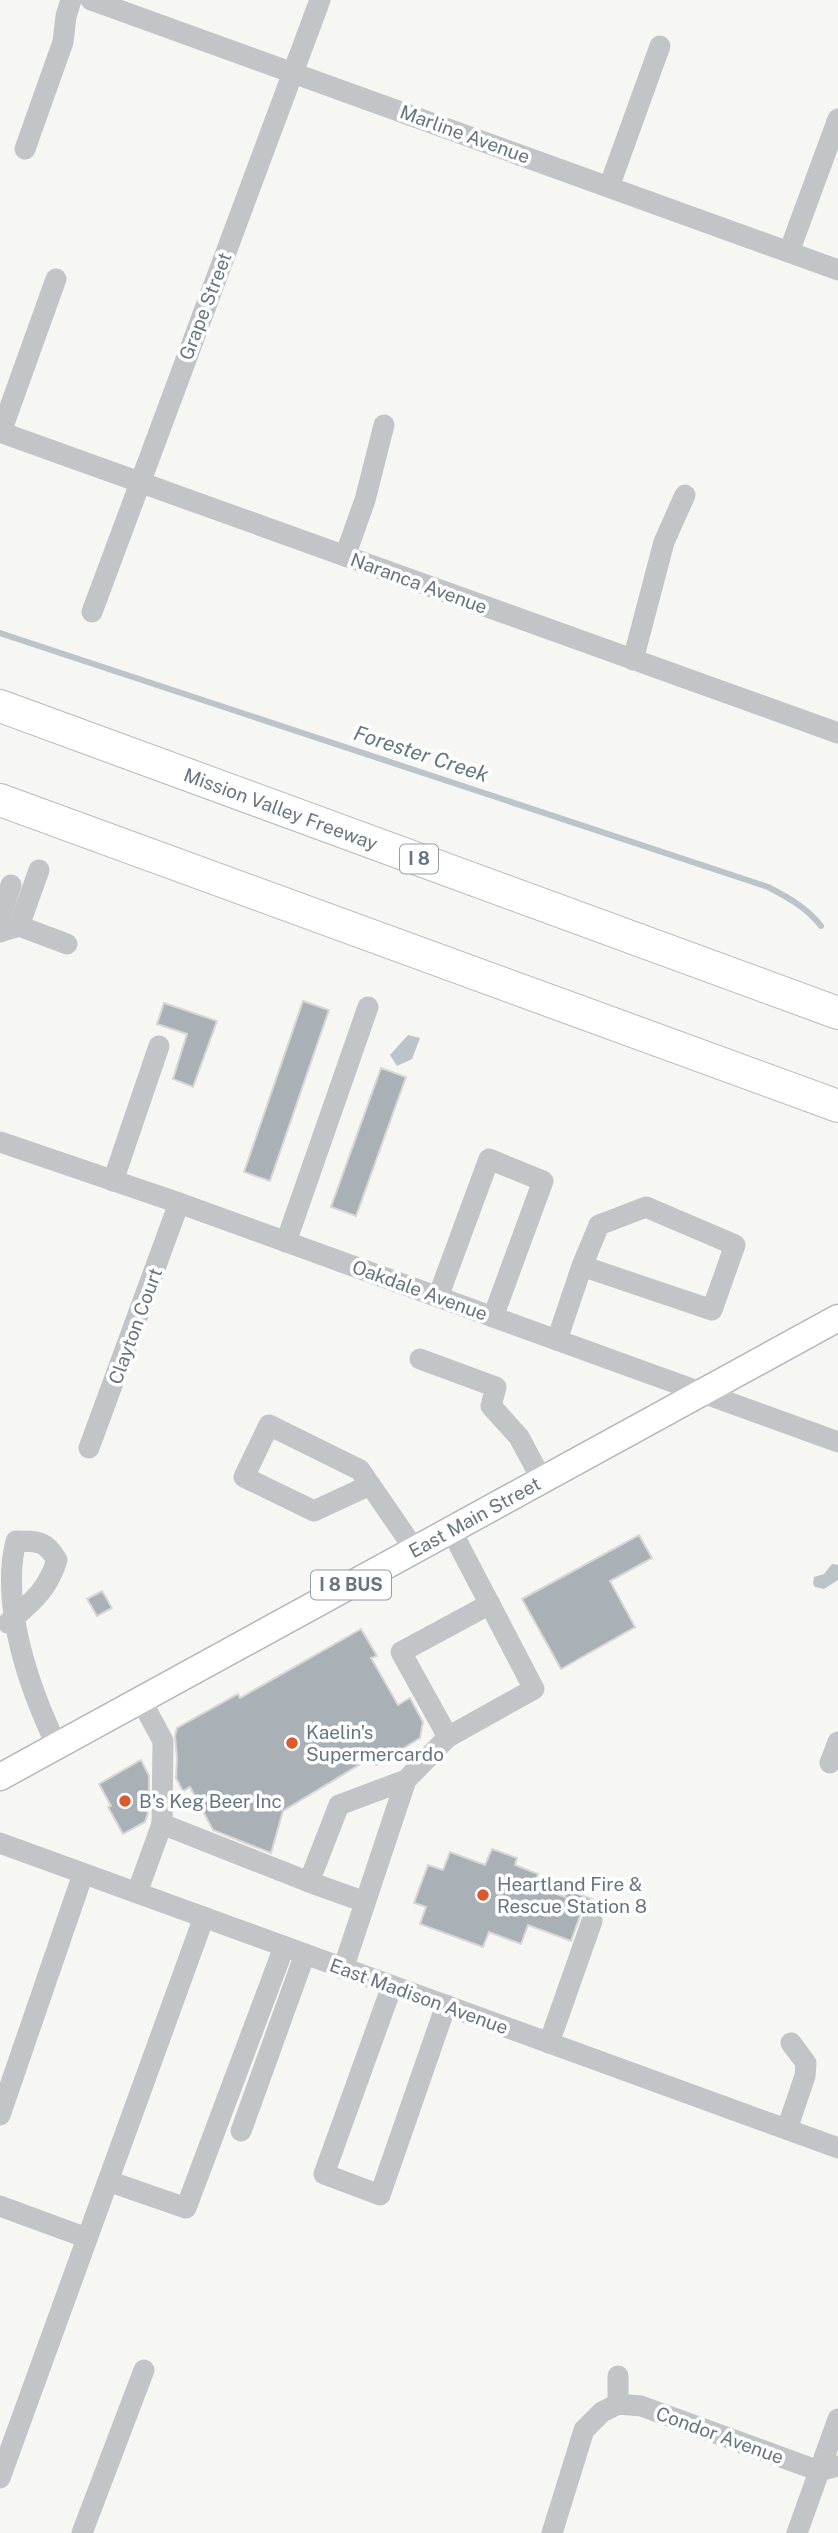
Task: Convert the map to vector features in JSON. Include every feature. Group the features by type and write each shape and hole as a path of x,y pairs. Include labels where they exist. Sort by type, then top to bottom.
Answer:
{"highway":[{"name":"Mission Valley Freeway","path":"0,706 838,1013"},
{"path":"0,800 838,1106"}],"main road":[{"name":"East Main Street","path":"0,1777 838,1318"}],"street":[{"path":"25,149 63,42 71,0"},
{"name":"Marline Avenue","path":"91,0 838,270"},
{"name":"Grape Street","path":"92,612 320,0"},
{"path":"610,187 660,46"},
{"path":"789,252 838,119"},
{"path":"0,432 56,279"},
{"path":"345,556 365,500 384,425"},
{"name":"Naranca Avenue","path":"0,432 838,733"},
{"path":"632,660 664,542 685,495"},
{"path":"6,925 39,870"},
{"path":"6,925 11,885"},
{"path":"6,925 67,944"},
{"path":"286,1242 368,1007"},
{"path":"113,1181 159,1046"},
{"name":"Oakdale Avenue","path":"0,1142 179,1203 838,1442"},
{"path":"438,1297 489,1159 543,1181 493,1317"},
{"name":"Clayton Court","path":"89,1448 179,1203"},
{"path":"557,1340 582,1266 599,1225 646,1207 736,1245 712,1310 582,1266"},
{"path":"419,1359 496,1387 491,1406 519,1437 542,1480"},
{"path":"370,1485 314,1511 244,1477 269,1425 359,1470 370,1485 415,1550"},
{"path":"343,1969 407,1780 448,1737 534,1689 451,1530"},
{"path":"448,1737 401,1651 490,1604"},
{"path":"8,1623 11,1643 26,1681 57,1746"},
{"path":"136,1893 162,1824 163,1741 141,1700"},
{"path":"831,1763 838,1742"},
{"path":"309,1882 339,1805 407,1780"},
{"path":"162,1824 366,1902"},
{"name":"East Madison Avenue","path":"0,1844 838,2148"},
{"path":"0,2115 83,1874"},
{"path":"0,2478 204,1917"},
{"path":"549,2043 592,1922"},
{"path":"108,2181 186,2208 284,1947"},
{"path":"242,2131 305,1954"},
{"path":"392,1986 324,2174 380,2195 446,2006"},
{"path":"787,2129 805,2076 806,2063 791,2043"},
{"path":"0,2206 87,2238"},
{"path":"82,2533 144,2370"},
{"path":"552,2533 584,2430 610,2408 618,2376"},
{"name":"Condor Avenue","path":"610,2408 641,2406 828,2469"},
{"path":"796,2533 828,2469 838,2419"}],"shaded area":[{"path":"408,1035 420,1038 412,1059 397,1066 390,1055"},
{"path":"832,1564 838,1565 838,1580 824,1589 815,1587 814,1577 824,1574"}],"building":[{"path":"303,1001 329,1010 270,1181 244,1172"},
{"path":"164,1003 217,1021 193,1087 173,1079 187,1034 157,1024"},
{"path":"381,1068 406,1077 356,1216 331,1207"},
{"path":"639,1535 652,1558 610,1581 635,1627 561,1669 522,1599"},
{"path":"102,1591 112,1608 97,1616 87,1599"},
{"name":"Kaelin's Supermercardo","path":"361,1629 377,1656 371,1658 398,1705 410,1698 423,1722 420,1738 376,1765 372,1757 283,1811 271,1853 213,1830 190,1787 183,1791 176,1778 177,1728 238,1694 240,1698"},
{"name":"B's Keg Beer Inc","path":"141,1760 149,1776 149,1791 139,1797 148,1813 145,1822 123,1834 99,1784"},
{"name":"Heartland Fire & Rescue Station 8","path":"492,1849 517,1858 515,1865 538,1874 534,1886 565,1897 568,1890 594,1900 591,1908 580,1916 571,1941 528,1925 521,1944 489,1932 483,1947 420,1924 426,1907 414,1903 428,1865 443,1870 450,1852 485,1865"}],"waterway":[{"name":"Forester Creek","path":"0,633 768,887 803,908 821,926"}],"place":[{"name":"Kaelin's Supermercardo","path":"292,1743"},
{"name":"B's Keg Beer Inc","path":"125,1801"},
{"name":"Heartland Fire & Rescue Station 8","path":"483,1895"}]}
